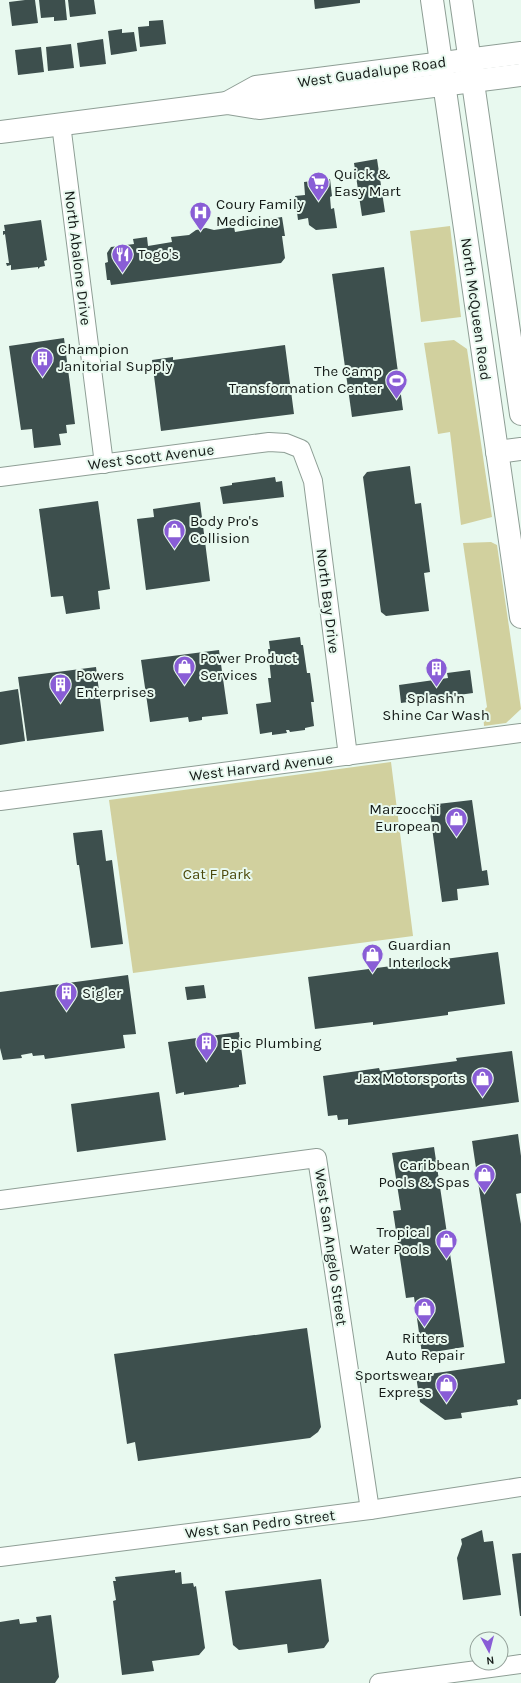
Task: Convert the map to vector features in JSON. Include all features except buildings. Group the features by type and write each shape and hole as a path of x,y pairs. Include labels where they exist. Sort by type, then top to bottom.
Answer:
{"main road":[{"name":"North McQueen Road","path":"432,0 443,85 521,617"},
{"name":"North McQueen Road","path":"461,0 521,414"},
{"name":"West Guadalupe Road","path":"0,132 227,103 259,108 443,85 470,70 521,53"},
{"name":"West Guadalupe Road","path":"227,103 256,87 440,63 470,70 521,75"},
{"path":"497,452 521,449"}],"street":[{"name":"North Abalone Drive","path":"61,124 104,464"},
{"name":"West Scott Avenue","path":"0,477 269,442 286,443 301,449"},
{"name":"North Bay Drive","path":"301,449 313,481 348,756"},
{"name":"West Harvard Avenue","path":"0,801 521,733"},
{"name":"West San Angelo Street","path":"0,1200 317,1158 370,1510"},
{"name":"West San Pedro Street","path":"0,1557 370,1510 520,1487"},
{"path":"379,1683 521,1664"}],"green space":[{"path":"450,226 461,317 421,322 410,231"},
{"path":"454,340 467,349 492,517 461,525 450,432 438,434 424,343"},
{"path":"491,542 497,545 521,709 506,723 484,726 483,711 487,707 463,543"},
{"name":"Cat F Park","path":"391,762 413,936 133,973 109,800"}],"place":[{"name":"Quick & Easy Mart","path":"318,202"},
{"name":"Coury Family Medicine","path":"200,232"},
{"name":"Togo's","path":"122,274"},
{"name":"Champion Janitorial Supply","path":"42,378"},
{"name":"The Camp Transformation Center","path":"397,400"},
{"name":"Body Pro's Collision","path":"174,550"},
{"name":"Power Product Services","path":"184,686"},
{"name":"Splash'n Shine Car Wash","path":"436,688"},
{"name":"Powers Enterprises","path":"61,704"},
{"name":"Marzocchi European","path":"456,838"},
{"name":"Guardian Interlock","path":"373,974"},
{"name":"Sigler","path":"67,1012"},
{"name":"Epic Plumbing","path":"207,1062"},
{"name":"Jax Motorsports","path":"482,1098"},
{"name":"Caribbean Pools & Spas","path":"485,1194"},
{"name":"Tropical Water Pools","path":"446,1260"},
{"name":"Ritters Auto Repair","path":"425,1328"},
{"name":"Sportswear Express","path":"447,1404"}]}
